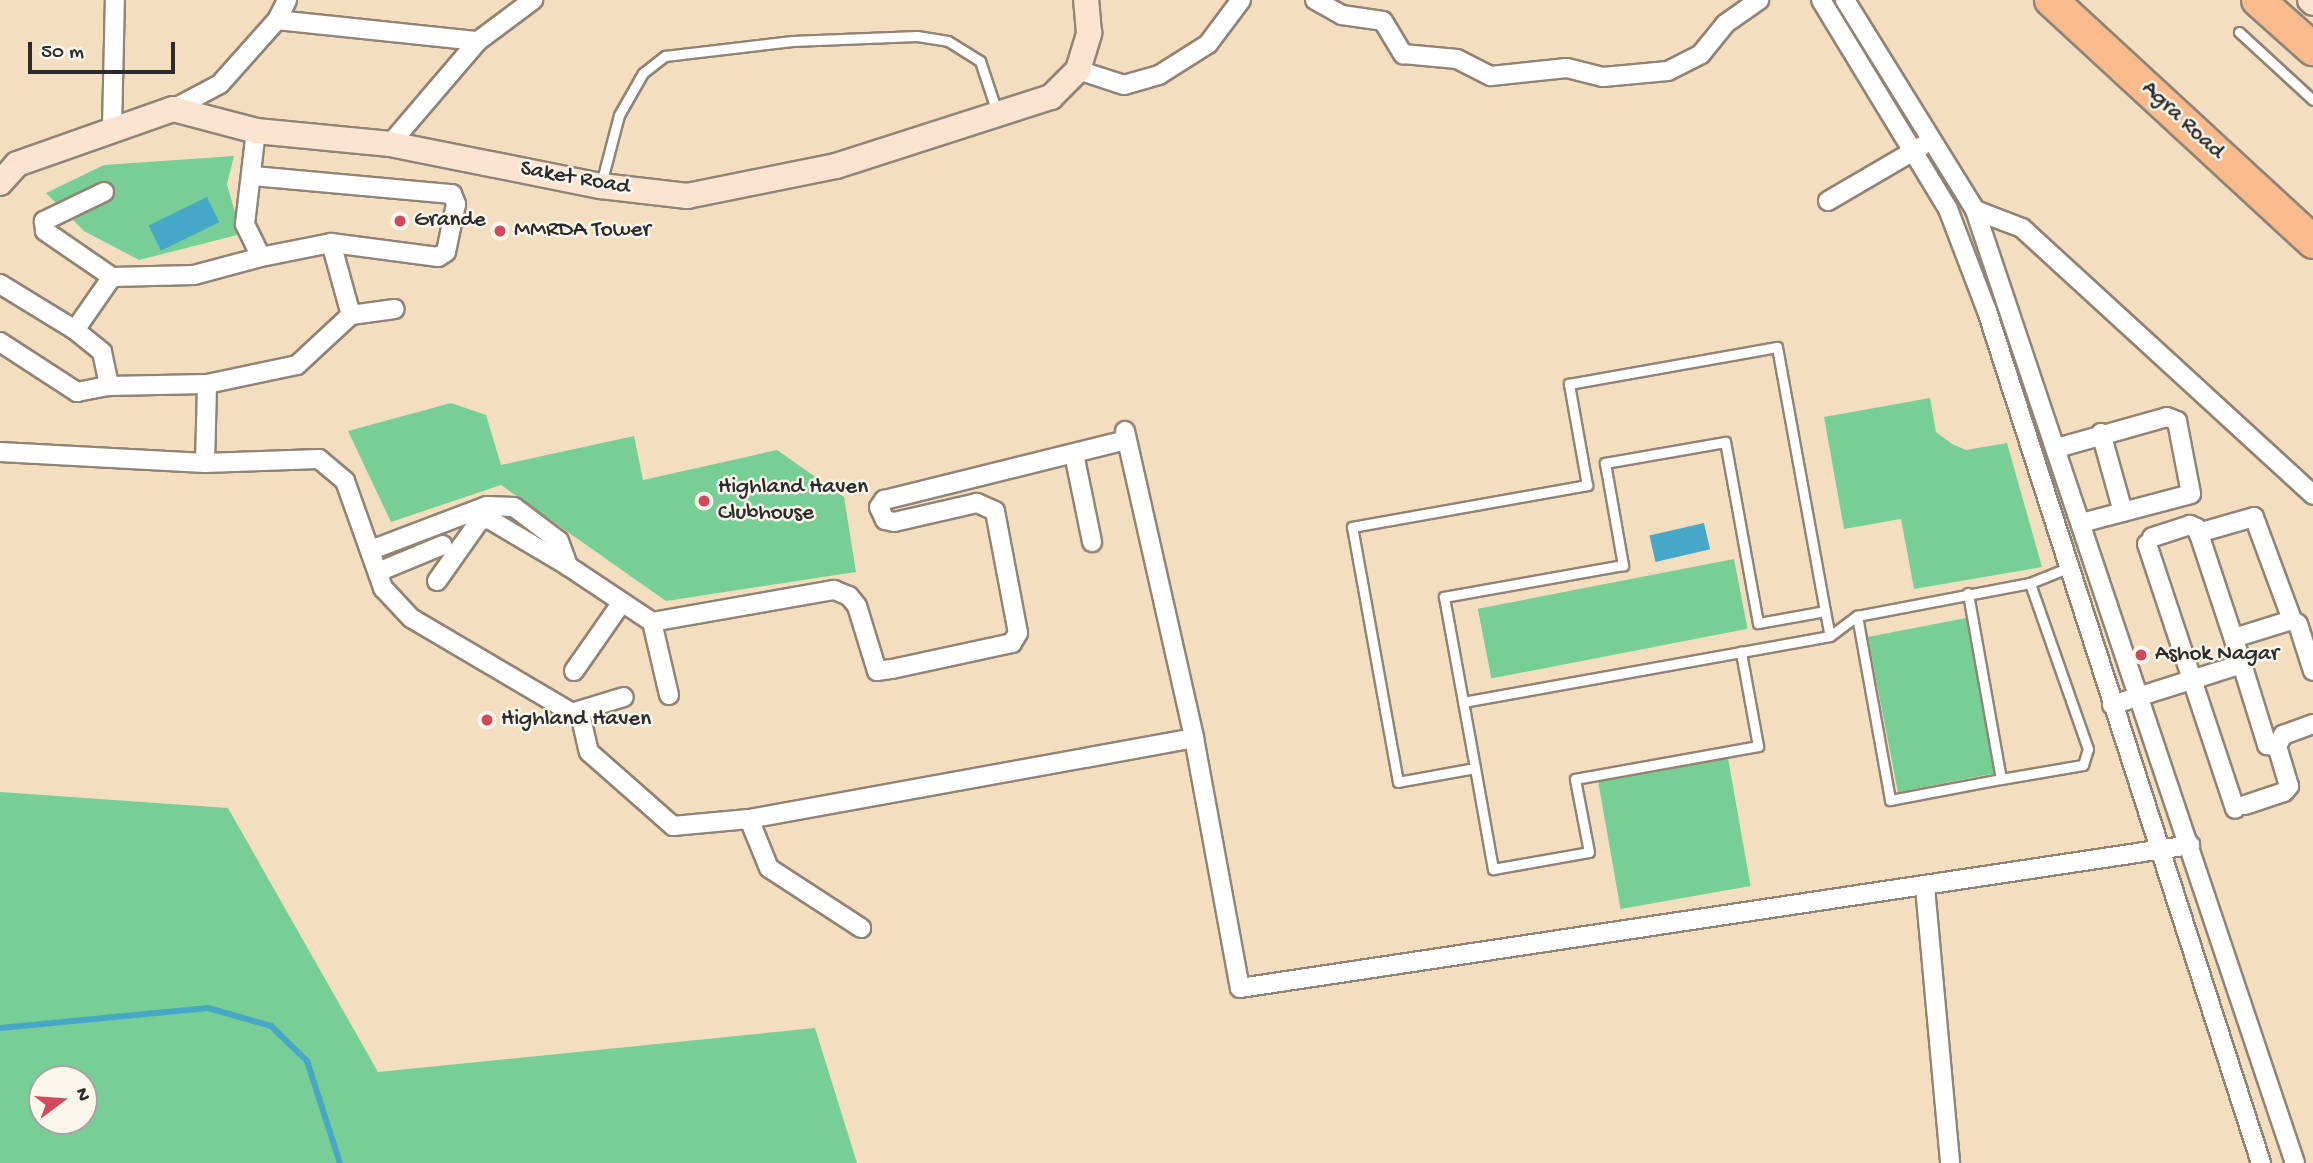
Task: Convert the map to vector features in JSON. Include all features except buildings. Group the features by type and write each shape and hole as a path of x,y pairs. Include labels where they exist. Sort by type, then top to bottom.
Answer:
{"highway":[{"name":"Agra Road","path":"2052,0 2313,242"},
{"path":"2258,0 2313,49"}],"main road":[{"name":"Saket Road","path":"173,108 256,131 390,144 601,186 687,196 836,166 1051,97 1078,70 1089,33 1086,0"},
{"path":"0,183 17,164 173,108"}],"street":[{"path":"112,128 115,0"},
{"path":"173,108 220,84 277,20 287,0"},
{"path":"390,144 478,41 533,0"},
{"path":"1078,70 1124,85 1158,75 1208,44 1241,0"},
{"path":"1315,0 1342,15 1383,21 1404,54 1457,59 1491,76 1567,68 1603,77 1668,71 1701,54 1725,24 1759,0"},
{"path":"1821,0 1948,209 1987,311 2158,850 2261,1163"},
{"path":"1845,0 1975,210 2057,447 2295,1163"},
{"path":"277,20 478,41"},
{"path":"256,131 253,176 246,195 246,224 261,257"},
{"path":"1828,201 1933,139"},
{"path":"104,192 44,221 45,231 112,277 194,275 261,257 331,243 438,257 446,252 456,204 452,194 253,176"},
{"path":"1975,210 2022,228 2313,495"},
{"path":"331,243 351,315"},
{"path":"75,330 112,277"},
{"path":"0,284 75,330 102,352 109,386"},
{"path":"0,342 77,392 109,386 207,384 297,365 351,315 395,309"},
{"path":"205,463 207,384"},
{"path":"2057,447 2167,417 2177,421 2191,494 2081,523"},
{"path":"2101,433 2123,512"},
{"path":"437,581 480,520 489,519 568,566 620,605 652,622 834,590 849,596 856,606 877,671 1012,643 1018,633 995,512 977,503 894,522 885,520 879,507 884,500 1074,454 1126,434 1194,738 1240,988 2190,845"},
{"path":"0,452 205,463 319,459 345,481 383,587 411,618 583,722 589,752 673,826 749,820 1194,738"},
{"path":"1074,454 1092,542"},
{"path":"371,551 487,506 514,508 559,541 568,566"},
{"path":"2198,533 2254,517 2292,620 2298,624 2313,671"},
{"path":"2277,746 2267,746 2198,533 2190,525 2149,541 2192,680 2240,807 2284,792 2289,786 2277,746 2283,735 2313,724"},
{"path":"378,572 443,545"},
{"path":"2070,568 2093,557"},
{"path":"574,671 620,605"},
{"path":"2234,638 2292,620"},
{"path":"652,622 669,695"},
{"path":"2112,705 2242,664"},
{"path":"570,713 624,696"},
{"path":"749,820 769,868 861,928"},
{"path":"1925,887 1950,1163"}],"lane":[{"path":"2239,32 2313,100"},
{"path":"601,186 619,116 643,73 665,56 792,41 928,37 948,41 980,61 997,114"},
{"path":"1475,768 1398,782 1352,527 1587,485 1569,384 1777,347 1830,636"},
{"path":"1741,652 1758,746 1575,779 1589,852 1493,869 1444,597 1623,565 1605,463 1725,442 1758,623 1825,611"},
{"path":"1463,702 1830,636 1857,617 1968,593 2030,583 2070,568"},
{"path":"1857,617 1890,800 2083,765 2088,749 2030,583"},
{"path":"1968,593 2001,779"}],"green space":[{"path":"234,156 227,184 241,234 139,260 84,231 46,193 104,165"},
{"path":"1930,398 1936,432 1952,444 1966,450 2007,443 2042,567 1914,589 1901,519 1844,529 1824,417"},
{"path":"451,403 486,415 501,465 634,436 643,480 777,450 844,497 856,572 666,601 501,485 391,522 348,431"},
{"path":"1734,559 1748,629 1491,678 1478,609"},
{"path":"1966,618 1996,773 1898,792 1868,637"},
{"path":"1728,758 1751,886 1621,909 1598,781"},
{"path":"0,792 228,808 378,1072 815,1028 857,1163 0,1163"}],"water":[{"path":"207,197 219,222 161,251 149,225"},
{"path":"1704,523 1710,549 1656,562 1649,536"}],"waterway":[{"path":"0,1028 208,1008 271,1026 307,1061 340,1163"}],"place":[{"name":"Grande","path":"400,221"},
{"name":"MMRDA Tower","path":"500,231"},
{"name":"Highland Haven Clubhouse","path":"704,501"},
{"name":"Ashok Nagar","path":"2141,655"},
{"name":"Highland Haven","path":"487,720"}]}
